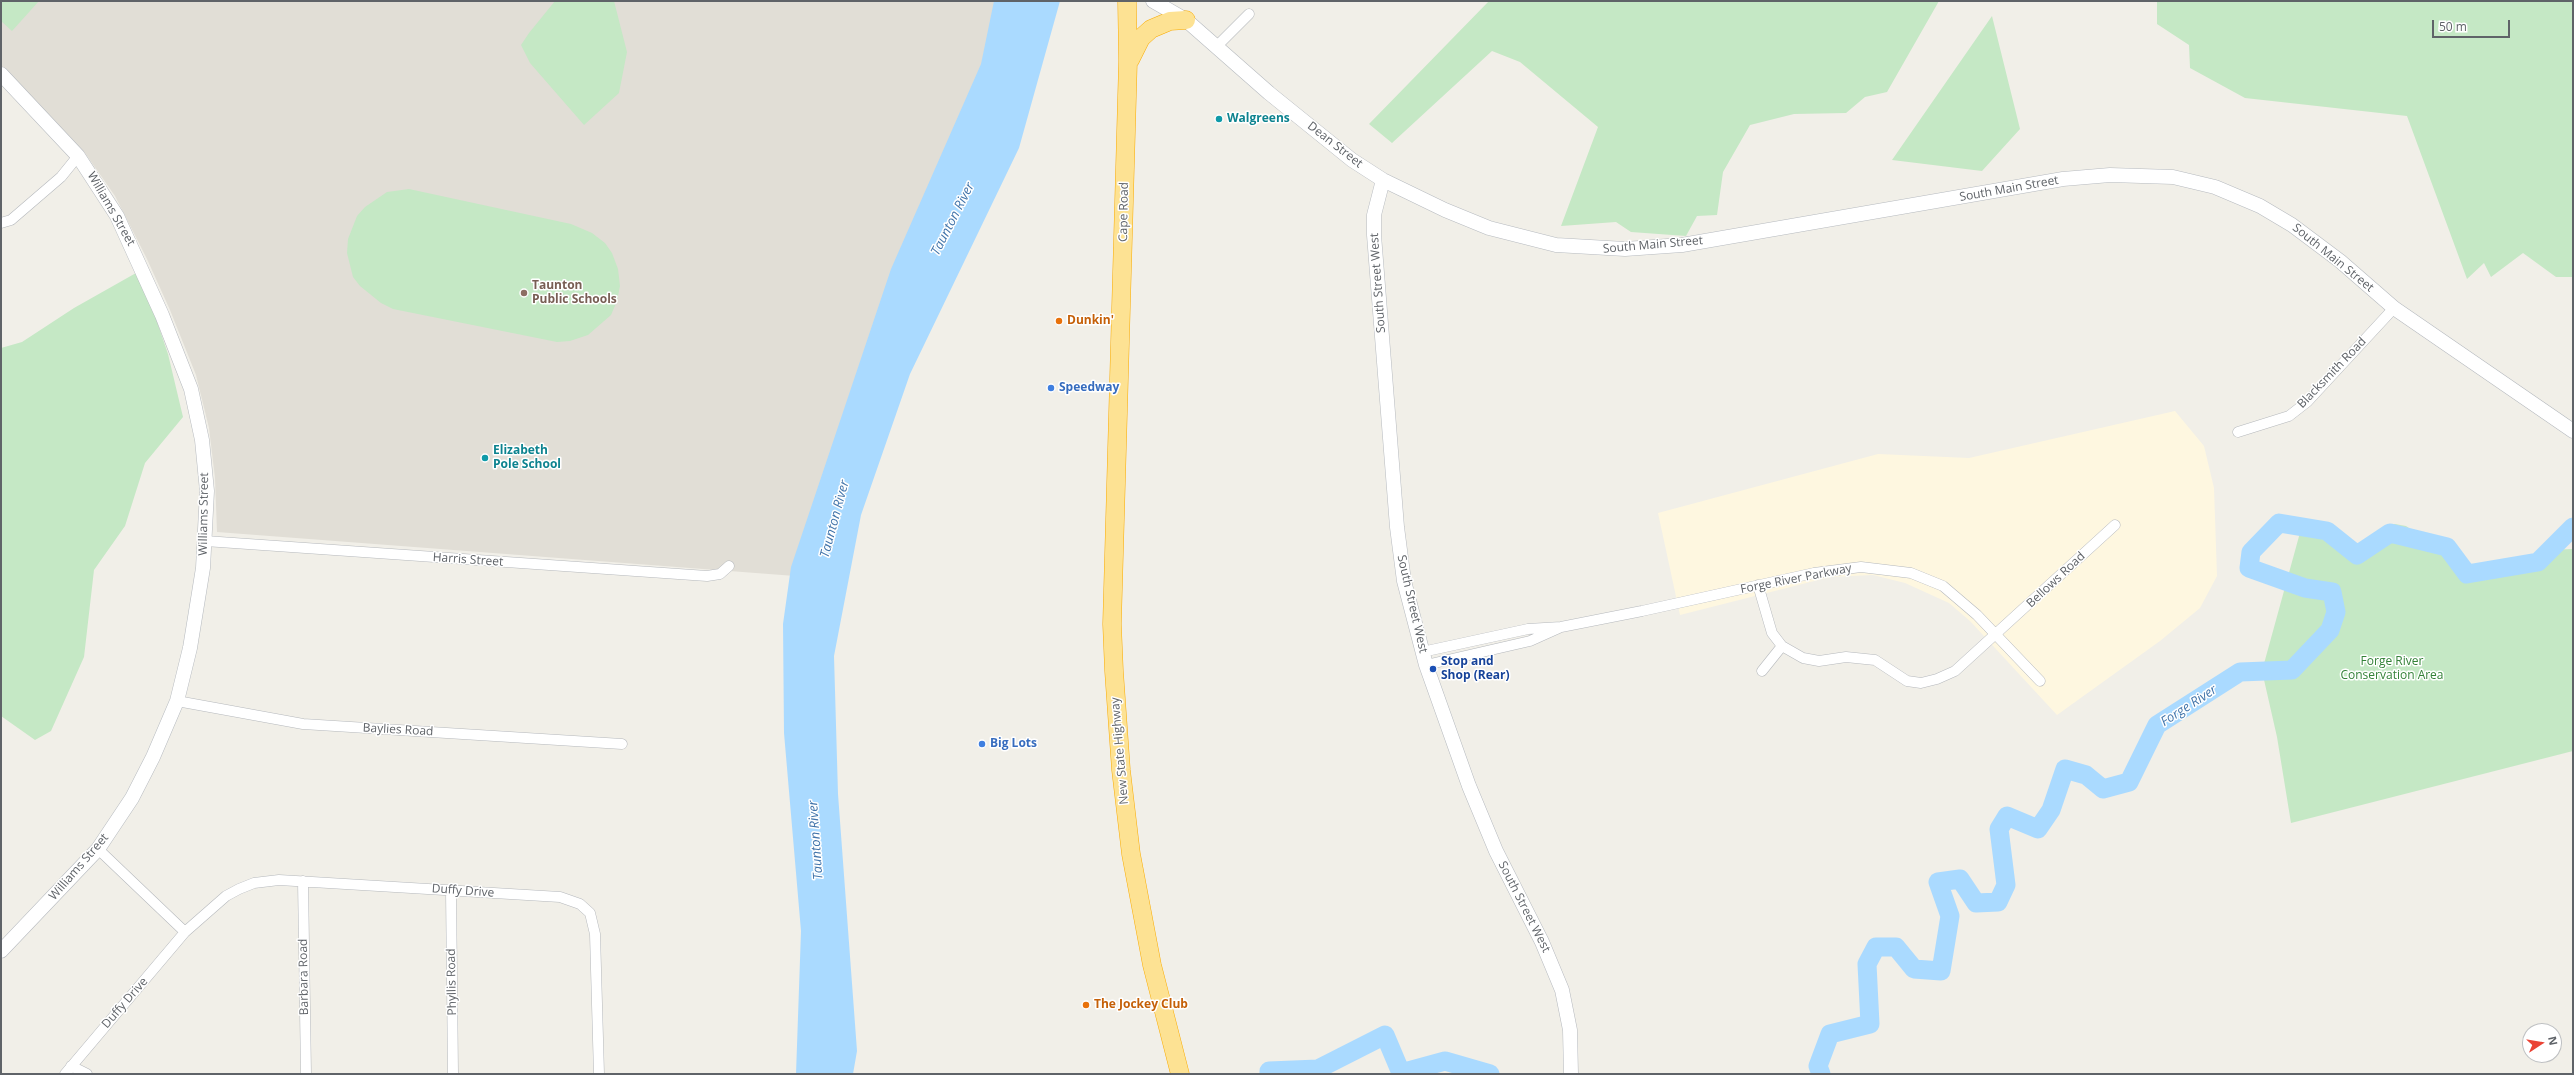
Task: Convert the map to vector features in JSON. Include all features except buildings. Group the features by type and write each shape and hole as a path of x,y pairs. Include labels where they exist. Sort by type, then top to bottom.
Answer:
{"highway":[{"name":"Cape Road","path":"1118,422 1127,75 1127,1"},
{"path":"1127,75 1134,48 1145,33 1168,21 1186,20"},
{"name":"New State Highway","path":"1118,422 1112,629 1119,752 1124,808 1144,927 1160,1001 1180,1074"}],"street":[{"name":"Dean Street","path":"1153,1 1186,20 1252,78 1352,160 1383,180"},
{"name":"Dean Street","path":"1176,1 1220,43 1252,78"},
{"path":"1220,43 1249,14"},
{"name":"Williams Street","path":"1,74 78,156 108,200 131,244 162,315 191,389 206,466 205,541 191,642 177,701 143,778 98,850 1,952"},
{"path":"1,223 11,220 56,182 78,156"},
{"name":"South Main Street","path":"1383,180 1445,210 1517,237 1556,245 1603,249 1682,245 2063,179 2133,174 2172,177 2221,189 2276,215 2323,248 2394,308 2573,431"},
{"name":"South Street West","path":"1383,180 1374,215 1374,235 1396,513 1404,581 1424,658 1482,820 1508,878 1542,942 1562,990 1570,1030 1571,1074"},
{"name":"Blacksmith Road","path":"2238,432 2289,416 2307,402 2394,308"},
{"name":"Bellows Road","path":"1782,646 1803,658 1818,660 1861,657 1875,660 1907,681 1921,683 1937,679 1955,671 2116,524"},
{"name":"Harris Street","path":"205,541 707,576 720,574 729,566"},
{"name":"Forge River Parkway","path":"1424,658 1530,641 1561,627 1758,585 1854,567 1911,573 1933,581 1949,590 1996,635 2040,681"},
{"path":"1758,585 1772,633 1782,646 1762,671"},
{"name":"Baylies Road","path":"177,701 303,724 622,744"},
{"path":"98,850 186,932"},
{"name":"Duffy Drive","path":"65,1074 186,932 226,896 246,886 271,880 560,897 580,904 590,913 595,934 599,1074"},
{"name":"Barbara Road","path":"302,881 306,1074"},
{"name":"Phyllis Road","path":"451,890 453,1074"},
{"path":"72,1066 87,1074"}],"shaded area":[{"name":"Taunton Public Schools","path":"1,1 1003,1 986,67 795,576 217,532 215,478 209,428 196,375 170,310 147,259 115,196 85,153 1,70"},
{"path":"2175,411 2204,446 2214,488 2217,576 2200,608 2160,641 2057,715 1970,621 1949,603 1905,583 1873,575 1830,577 1680,615 1658,513 1878,454 1969,458"}],"green space":[{"path":"1,1 39,1 12,31 1,21"},
{"path":"555,1 614,1 627,52 619,93 584,125 530,63 521,45"},
{"path":"1489,1 1939,1 1887,92 1865,97 1846,113 1794,114 1750,125 1723,172 1717,215 1697,216 1686,236 1631,232 1616,222 1561,226 1598,127 1520,62 1492,51 1392,143 1369,124"},
{"path":"2157,1 2573,1 2573,277 2556,277 2523,253 2491,277 2484,263 2467,279 2407,116 2245,98 2190,68 2189,45 2157,24"},
{"path":"1992,16 2020,129 1982,171 1892,160"},
{"path":"409,189 571,224 592,233 605,243 612,253 618,269 620,286 617,301 611,315 588,335 570,341 557,342 393,309 381,303 360,286 353,277 347,253 348,239 357,216 365,207 387,192"},
{"path":"136,273 152,307 168,354 183,417 145,463 125,526 94,570 84,657 51,731 35,740 1,716 1,348 22,342 74,308"},
{"name":"Forge River Conservation Area","path":"2395,524 2406,526 2415,532 2450,539 2454,543 2462,567 2476,570 2498,564 2518,566 2538,559 2544,550 2573,549 2573,751 2291,823 2277,737 2262,671 2301,529 2315,525 2327,531 2351,549 2357,549 2385,526"}],"water":[{"name":"Taunton River","path":"994,1 1060,1 1019,148 910,374 861,515 834,656 838,794 857,1051 853,1074 796,1074 801,931 784,733 783,624 791,567 891,269 981,64"}],"waterway":[{"name":"Forge River","path":"1821,1074 1818,1066 1830,1034 1870,1024 1867,964 1876,947 1896,947 1914,969 1941,971 1950,916 1938,882 1960,879 1976,903 1998,902 2006,885 1999,829 2007,816 2038,829 2051,810 2065,769 2086,775 2103,789 2129,782 2157,725 2240,672 2292,670 2330,630 2336,612 2332,592 2305,588 2249,568 2251,552 2279,523 2327,531 2357,555 2390,533 2447,547 2467,574 2538,562 2573,527"},
{"name":"Forge River","path":"1269,1074 1269,1071 1318,1069 1385,1035 1401,1073 1445,1061 1490,1074"}],"place":[{"name":"Walgreens","path":"1219,119"},
{"name":"Taunton Public Schools","path":"524,293"},
{"name":"Dunkin'","path":"1059,321"},
{"name":"Speedway","path":"1051,388"},
{"name":"Elizabeth Pole School","path":"485,458"},
{"name":"Stop and Shop (Rear)","path":"1433,669"},
{"name":"Big Lots","path":"982,744"},
{"name":"The Jockey Club","path":"1086,1005"}]}
